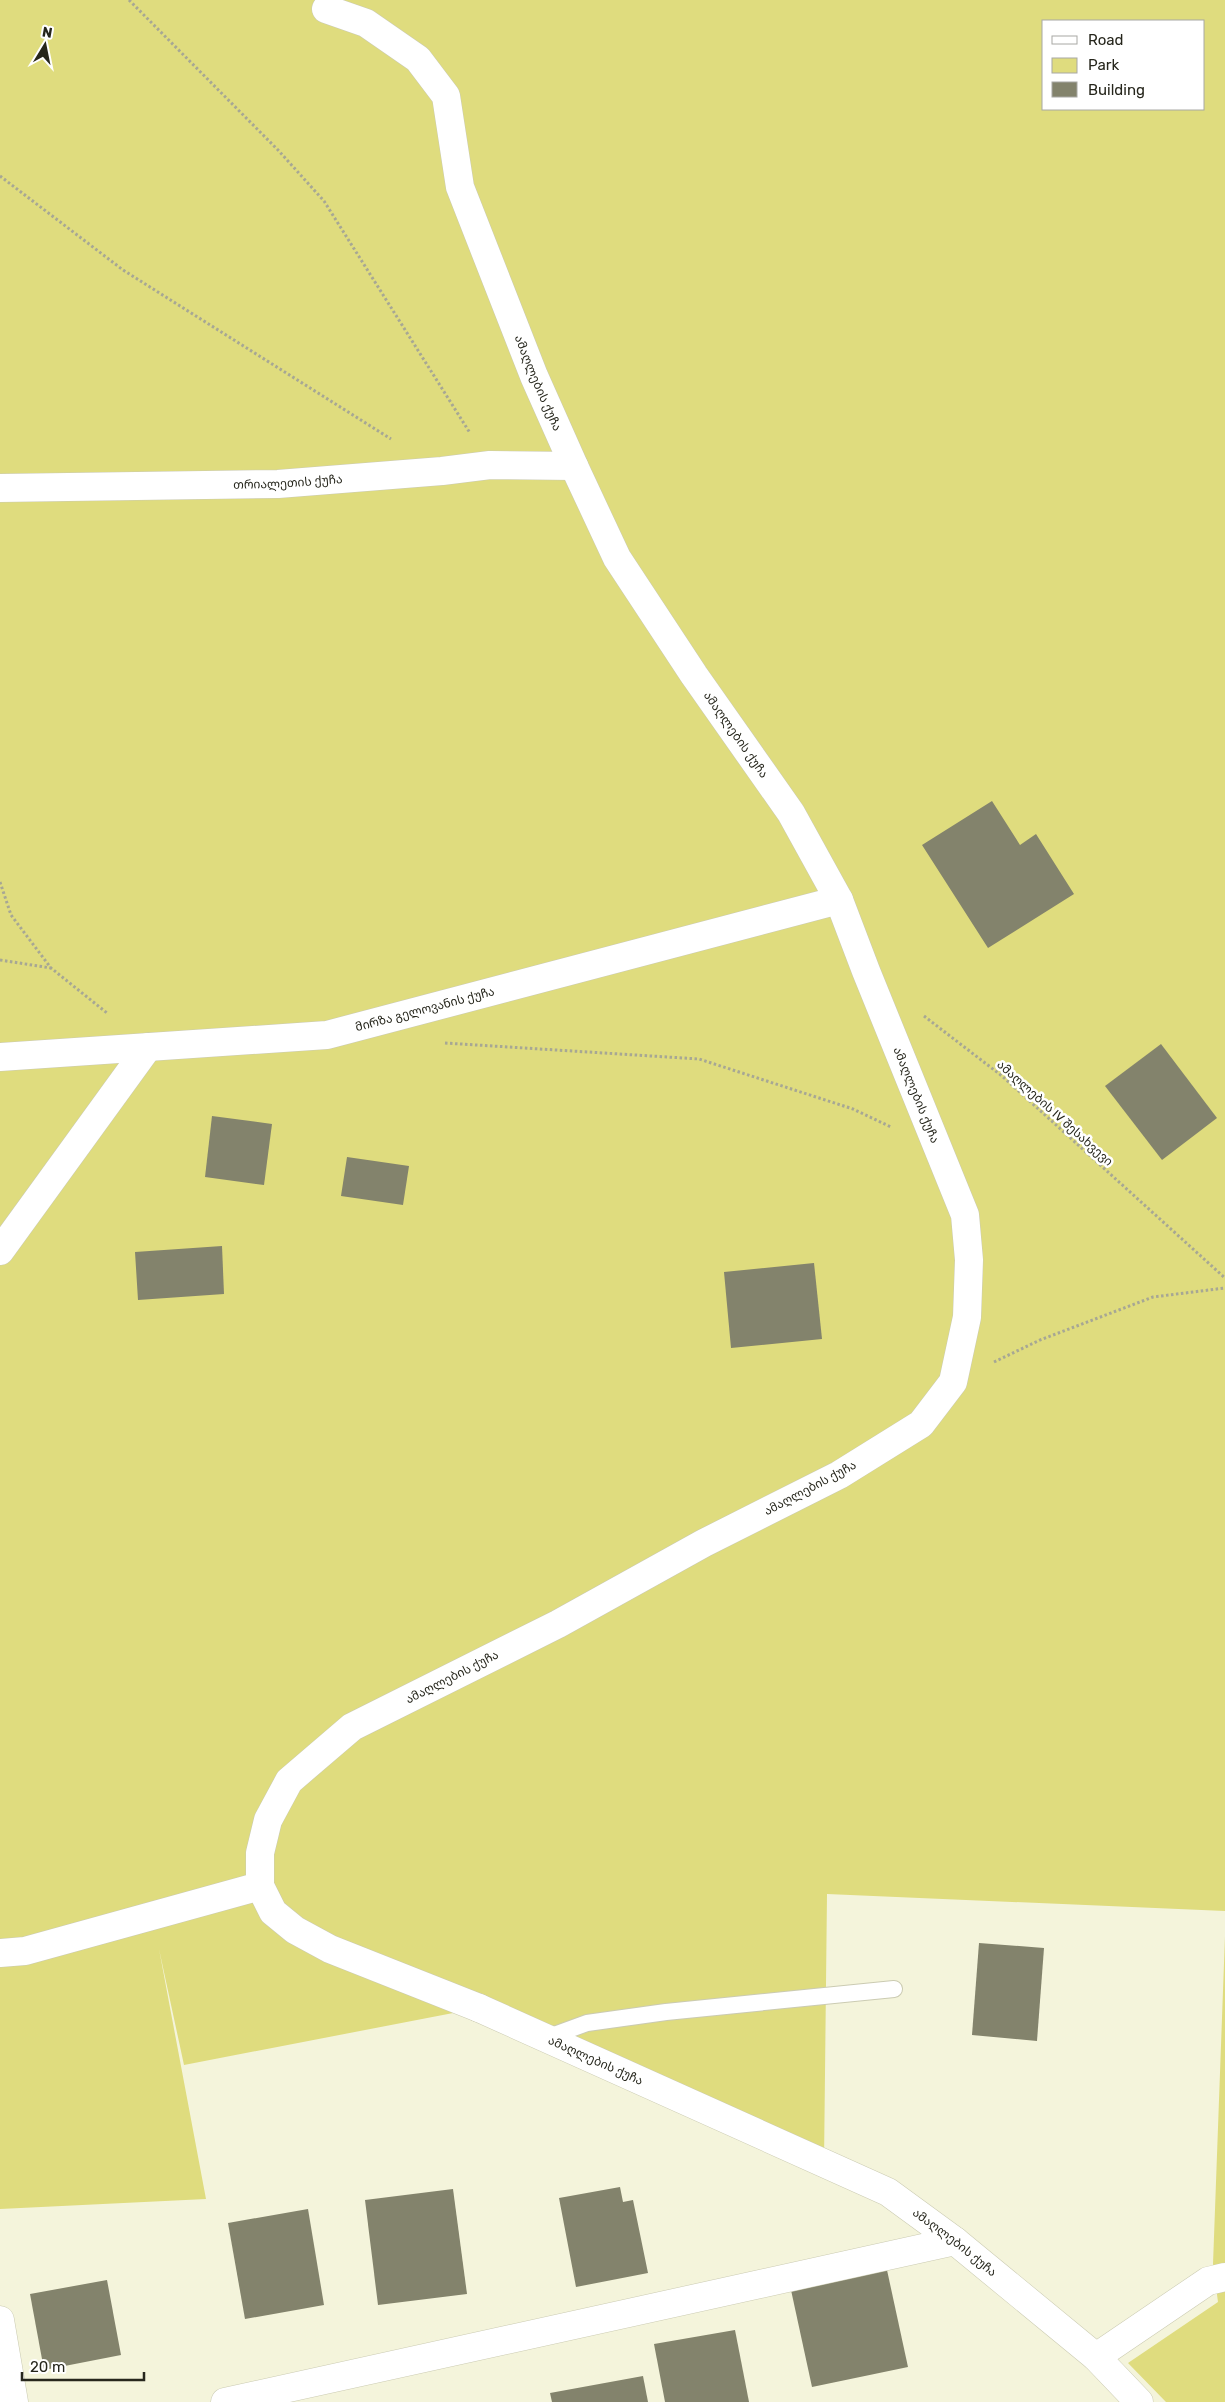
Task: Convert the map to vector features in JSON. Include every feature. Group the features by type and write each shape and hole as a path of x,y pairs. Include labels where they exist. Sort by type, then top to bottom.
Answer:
{"street":[{"name":"ამაღლების ქუჩა","path":"326,9 366,22 418,59 446,96 460,187 534,376 618,558 694,675 792,814 840,900 965,1215 969,1260 967,1317 953,1382 921,1424 839,1475 704,1543 558,1624 352,1727 289,1781 268,1820 260,1853 260,1886 273,1912 295,1930 330,1948 479,2008 888,2192 955,2241 1096,2357 1139,2402"},
{"name":"თრიალეთის ქუჩა","path":"0,488 278,484 442,472 490,465 574,466"},
{"name":"მირზა გელოვანის ქუჩა","path":"0,1057 327,1036 840,900"},
{"path":"0,1250 148,1047"},
{"path":"0,1953 25,1951 260,1886"},
{"path":"225,2402 955,2241"},
{"path":"1096,2357 1208,2280 1225,2277"},
{"path":"0,2320 14,2402"}],"lane":[{"path":"546,2038 595,2022 666,2012 894,1989"}],"path":[{"path":"129,0 278,150 324,202 490,465"},
{"path":"0,176 123,270 392,440"},
{"path":"0,882 11,915 51,968 148,1047"},
{"path":"0,960 51,968"},
{"name":"ამაღლების IV შესახვევი","path":"919,1012 1002,1076 1225,1278"},
{"path":"442,1043 699,1059 852,1109 938,1150"},
{"path":"953,1382 1040,1340 1153,1297 1225,1288"}],"green space":[{"path":"0,0 1225,0 1225,1911 827,1894 824,2163 479,2008 184,2065 159,1949 206,2199 0,2209"},
{"path":"1225,1936 1225,2402 1166,2402 1128,2363 1218,2302 1213,2264"}],"building":[{"path":"992,801 1020,845 1036,834 1074,894 988,948 922,845"},
{"path":"1161,1044 1217,1118 1162,1160 1105,1086"},
{"path":"212,1116 272,1124 264,1185 205,1177"},
{"path":"347,1157 409,1166 403,1205 341,1196"},
{"path":"222,1246 224,1294 138,1300 135,1252"},
{"path":"814,1263 822,1339 731,1348 724,1272"},
{"path":"979,1943 1044,1948 1037,2041 972,2035"},
{"path":"620,2187 623,2202 633,2200 648,2273 576,2287 559,2198"},
{"path":"453,2189 467,2294 378,2305 365,2200"},
{"path":"308,2209 324,2305 245,2319 228,2223"},
{"path":"887,2270 908,2367 812,2387 791,2290"},
{"path":"107,2280 121,2355 44,2370 30,2294"},
{"path":"735,2330 749,2402 665,2402 654,2344"},
{"path":"643,2376 648,2402 552,2402 550,2393"}]}
